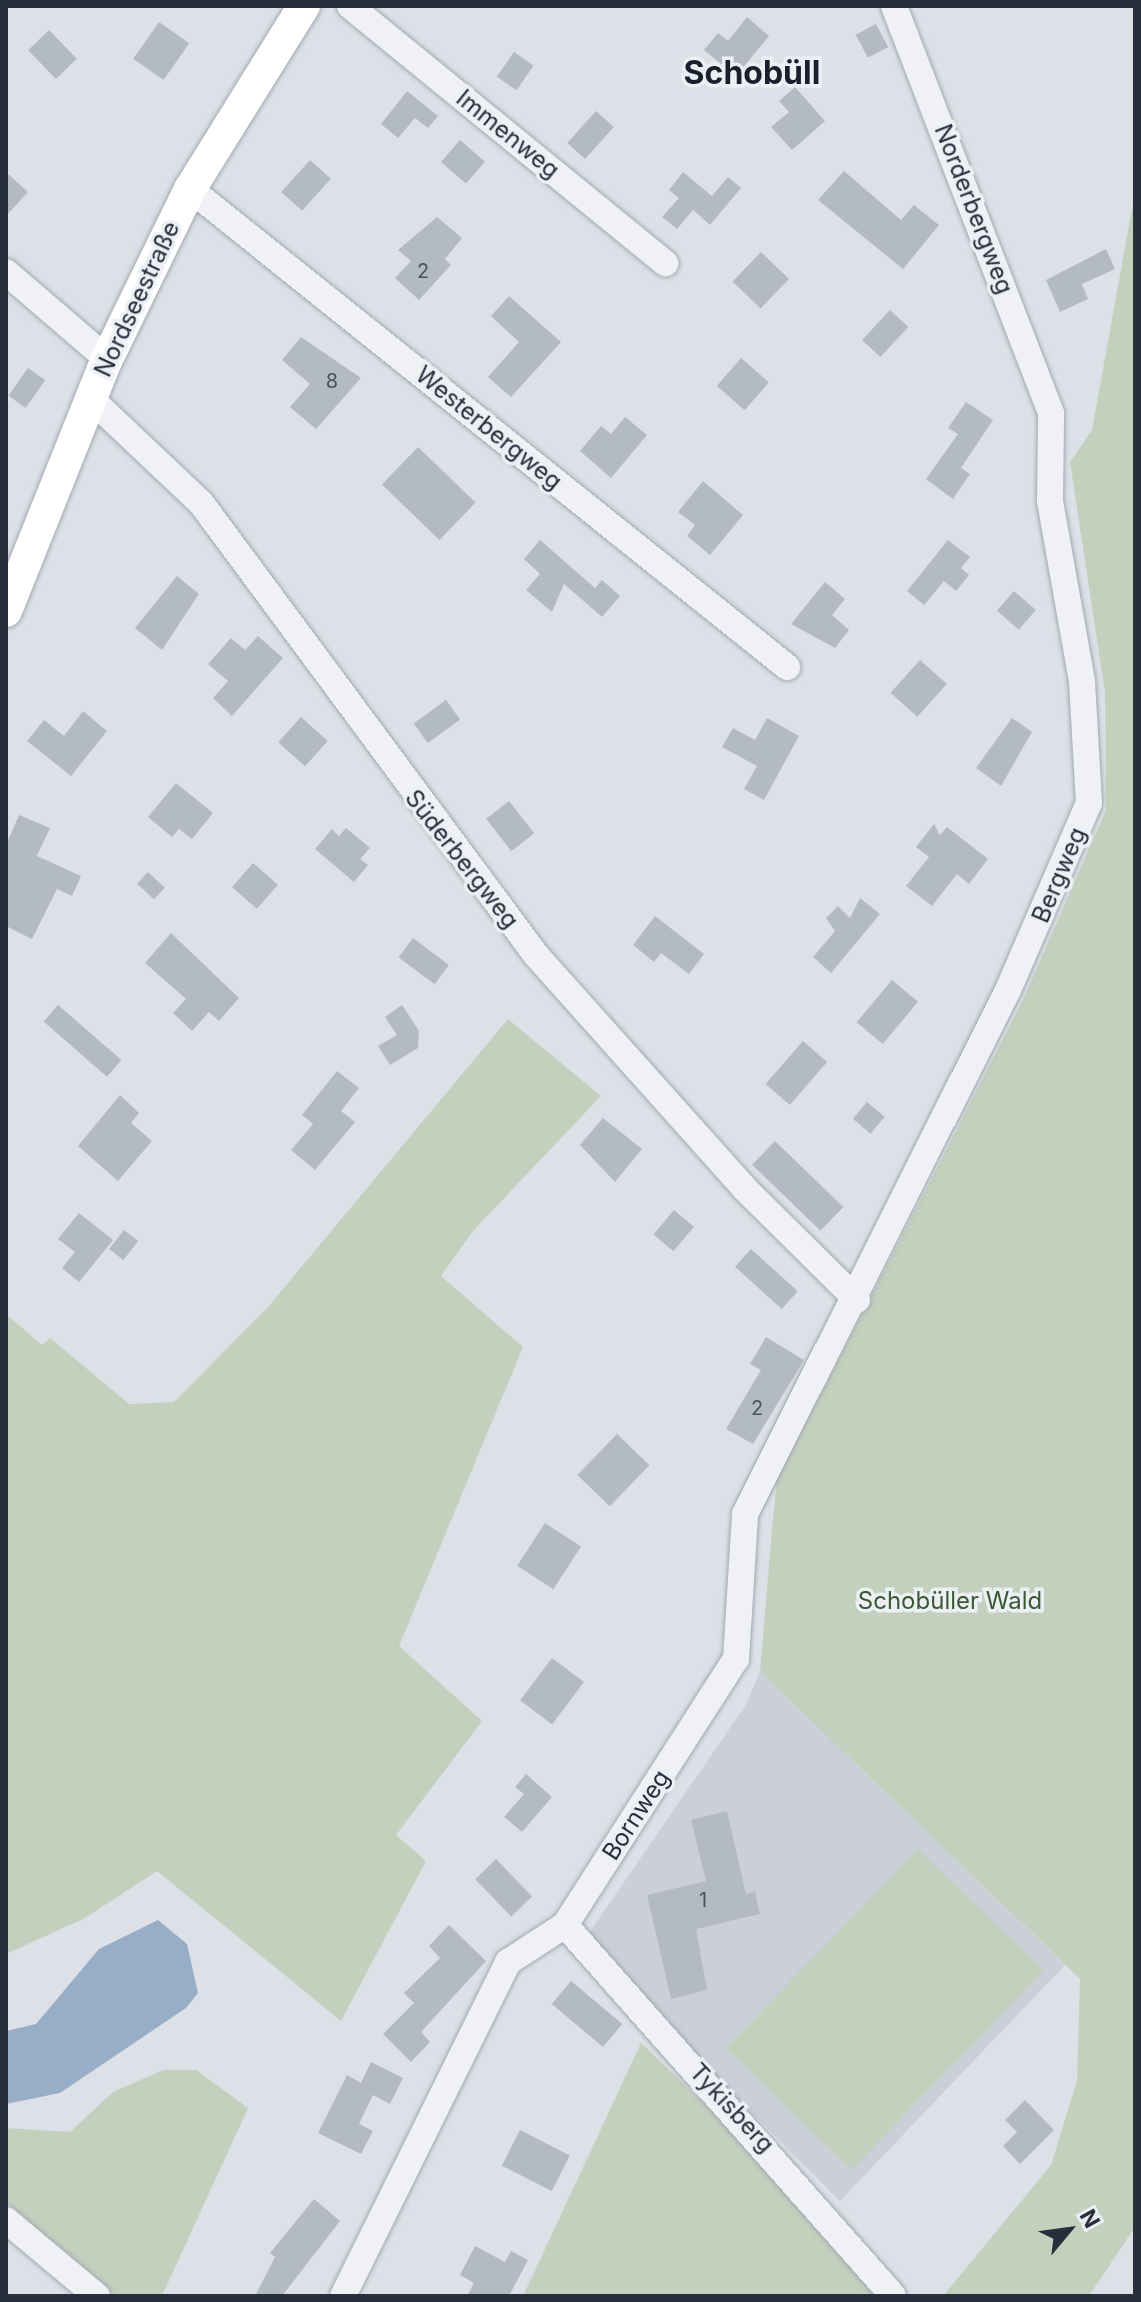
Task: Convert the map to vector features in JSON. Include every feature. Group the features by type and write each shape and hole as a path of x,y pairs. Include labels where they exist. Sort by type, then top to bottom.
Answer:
{"main road":[{"name":"Nordseestraße","path":"6,611 107,359 190,189 304,6"}],"street":[{"name":"Immenweg","path":"350,6 665,263"},
{"name":"Norderbergweg","path":"894,6 1051,413"},
{"name":"Westerbergweg","path":"190,189 787,667"},
{"path":"6,272 107,359"},
{"name":"Süderbergweg","path":"91,399 201,503 536,955 744,1188 857,1300"},
{"name":"Bergweg","path":"857,1300 1057,886 1089,803 1082,681 1050,501 1051,413"},
{"name":"Bornweg","path":"343,2296 508,1962 565,1925 736,1659 745,1514 857,1300"},
{"name":"Tykisberg","path":"565,1925 893,2296"},
{"path":"6,2220 97,2296"}],"shaded area":[{"path":"760,1672 1065,1965 840,2201 621,1982 589,1933 745,1706"}],"green space":[{"name":"Schobüller Wald","path":"1135,192 1135,2227 1089,2296 943,2296 1051,2165 1077,2081 1080,1979 760,1672 772,1529 777,1480 1023,1000 1106,810 1105,693 1070,462 1092,430"},
{"path":"508,1019 601,1096 473,1231 441,1276 523,1347 399,1646 482,1721 396,1835 426,1861 341,2021 157,1871 85,1918 6,1954 6,1314 42,1345 50,1338 129,1404 174,1402 268,1307"},
{"path":"918,1849 1044,1971 851,2170 726,2048"},
{"path":"641,2043 758,2155 875,2296 523,2296"},
{"path":"163,2070 196,2070 248,2108 162,2296 115,2296 6,2202 6,2128 70,2132 113,2092"}],"water":[{"path":"158,1920 187,1944 198,1993 186,2008 60,2093 6,2104 6,2031 36,2024 99,1949"}],"building":[{"path":"747,17 769,36 736,76 704,50 718,33 728,41"},
{"path":"159,22 189,43 163,80 133,59"},
{"path":"876,24 888,47 868,58 856,35"},
{"path":"49,30 77,59 56,79 28,50"},
{"path":"514,52 534,66 516,90 497,77"},
{"path":"795,87 825,121 792,150 771,127 789,112 779,101"},
{"path":"407,91 438,116 428,128 415,118 398,138 381,124"},
{"path":"596,111 614,127 585,159 567,143"},
{"path":"460,140 485,162 466,184 441,162"},
{"path":"310,160 331,179 302,211 281,192"},
{"path":"844,171 901,220 914,205 939,225 903,269 818,200"},
{"path":"6,172 28,192 6,216"},
{"path":"683,172 712,196 728,177 741,188 710,225 693,210 677,229 662,217 679,198 669,190"},
{"path":"437,217 462,238 445,259 451,265 419,300 395,278 411,261 398,250"},
{"path":"1106,249 1115,269 1082,284 1088,299 1060,312 1046,280"},
{"path":"761,252 789,279 761,309 733,281"},
{"path":"509,296 561,342 511,397 488,377 519,342 491,316"},
{"path":"890,310 908,327 880,357 862,340"},
{"path":"301,337 361,378 316,429 290,407 310,384 282,360"},
{"path":"741,358 769,382 745,410 717,386"},
{"path":"28,368 45,380 26,408 8,396"},
{"path":"966,402 993,420 961,468 970,474 953,499 926,479 958,434 948,428"},
{"path":"625,417 647,435 611,478 580,451 601,426 611,434"},
{"path":"418,447 476,503 439,540 382,484"},
{"path":"703,481 743,515 710,555 687,536 695,525 678,512"},
{"path":"540,540 595,588 602,580 620,596 602,617 564,584 552,612 526,590 540,574 524,559"},
{"path":"948,540 970,557 961,568 969,575 956,591 944,581 924,605 907,591"},
{"path":"177,576 199,594 162,650 135,628"},
{"path":"825,582 845,599 832,615 849,630 835,648 791,624"},
{"path":"1014,591 1036,610 1019,630 997,611"},
{"path":"258,636 283,658 232,716 213,698 228,681 208,664 231,638 245,650"},
{"path":"920,660 947,684 917,717 891,693"},
{"path":"446,700 460,719 428,743 414,724"},
{"path":"83,711 107,731 71,776 27,741 44,720 64,736"},
{"path":"301,717 328,741 305,766 278,742"},
{"path":"767,718 799,736 764,800 744,789 757,766 722,747 733,728 755,740"},
{"path":"1012,718 1032,732 1001,786 976,768"},
{"path":"176,783 213,813 192,839 179,829 172,837 148,817"},
{"path":"509,801 534,833 511,851 486,819"},
{"path":"19,815 50,828 37,856 81,876 72,896 57,889 32,939 6,926 6,845"},
{"path":"934,824 940,835 947,827 988,859 969,884 957,874 932,906 906,886 929,857 916,847"},
{"path":"346,828 370,848 360,859 368,865 354,882 315,849 332,829 339,836"},
{"path":"253,863 278,885 257,909 232,887"},
{"path":"148,872 165,888 154,899 137,884"},
{"path":"860,898 880,914 831,973 813,957 835,931 826,918 838,906 850,918"},
{"path":"655,916 704,954 689,974 661,953 654,962 633,945"},
{"path":"171,933 239,998 219,1021 209,1012 192,1031 173,1013 186,999 145,963"},
{"path":"413,938 449,965 434,984 399,957"},
{"path":"892,980 918,1002 883,1044 857,1022"},
{"path":"58,1005 121,1060 107,1077 44,1022"},
{"path":"402,1005 419,1031 418,1048 390,1065 378,1046 397,1035 385,1017"},
{"path":"803,1041 827,1062 790,1105 766,1084"},
{"path":"337,1071 359,1088 341,1111 355,1122 315,1170 291,1150 313,1124 302,1115"},
{"path":"120,1095 139,1113 131,1123 152,1141 118,1181 78,1146"},
{"path":"867,1102 885,1117 870,1134 853,1119"},
{"path":"603,1118 642,1149 615,1182 580,1145"},
{"path":"775,1141 843,1207 820,1231 752,1165"},
{"path":"674,1210 694,1227 673,1251 653,1235"},
{"path":"79,1213 113,1240 79,1282 62,1268 75,1252 58,1239"},
{"path":"124,1230 138,1241 123,1260 109,1249"},
{"path":"751,1249 798,1291 782,1309 735,1267"},
{"path":"766,1337 804,1360 753,1444 726,1429 761,1370 750,1364"},
{"path":"617,1434 649,1465 610,1506 577,1475"},
{"path":"545,1523 581,1546 553,1589 517,1566"},
{"path":"552,1658 584,1682 552,1724 520,1700"},
{"path":"526,1774 552,1797 522,1832 504,1817 524,1794 515,1787"},
{"path":"727,1811 746,1894 755,1892 760,1914 696,1929 707,1990 671,1999 647,1895 706,1881 691,1820"},
{"path":"496,1859 532,1896 511,1917 475,1879"},
{"path":"449,1925 486,1961 421,2032 430,2042 411,2062 383,2034 414,2003 404,1993 440,1958 429,1946"},
{"path":"571,1981 622,2024 603,2047 552,2004"},
{"path":"371,2062 403,2078 390,2104 373,2095 359,2124 373,2131 361,2154 318,2133 347,2075 361,2083"},
{"path":"1025,2100 1054,2130 1020,2164 1003,2146 1017,2132 1005,2120"},
{"path":"520,2130 570,2155 552,2191 502,2166"},
{"path":"314,2199 340,2221 282,2296 255,2296 275,2257 270,2253"},
{"path":"475,2246 505,2262 511,2251 528,2260 509,2296 467,2296 474,2283 460,2275"}],"district":[{"name":"Schobüll","path":"752,73"}]}
